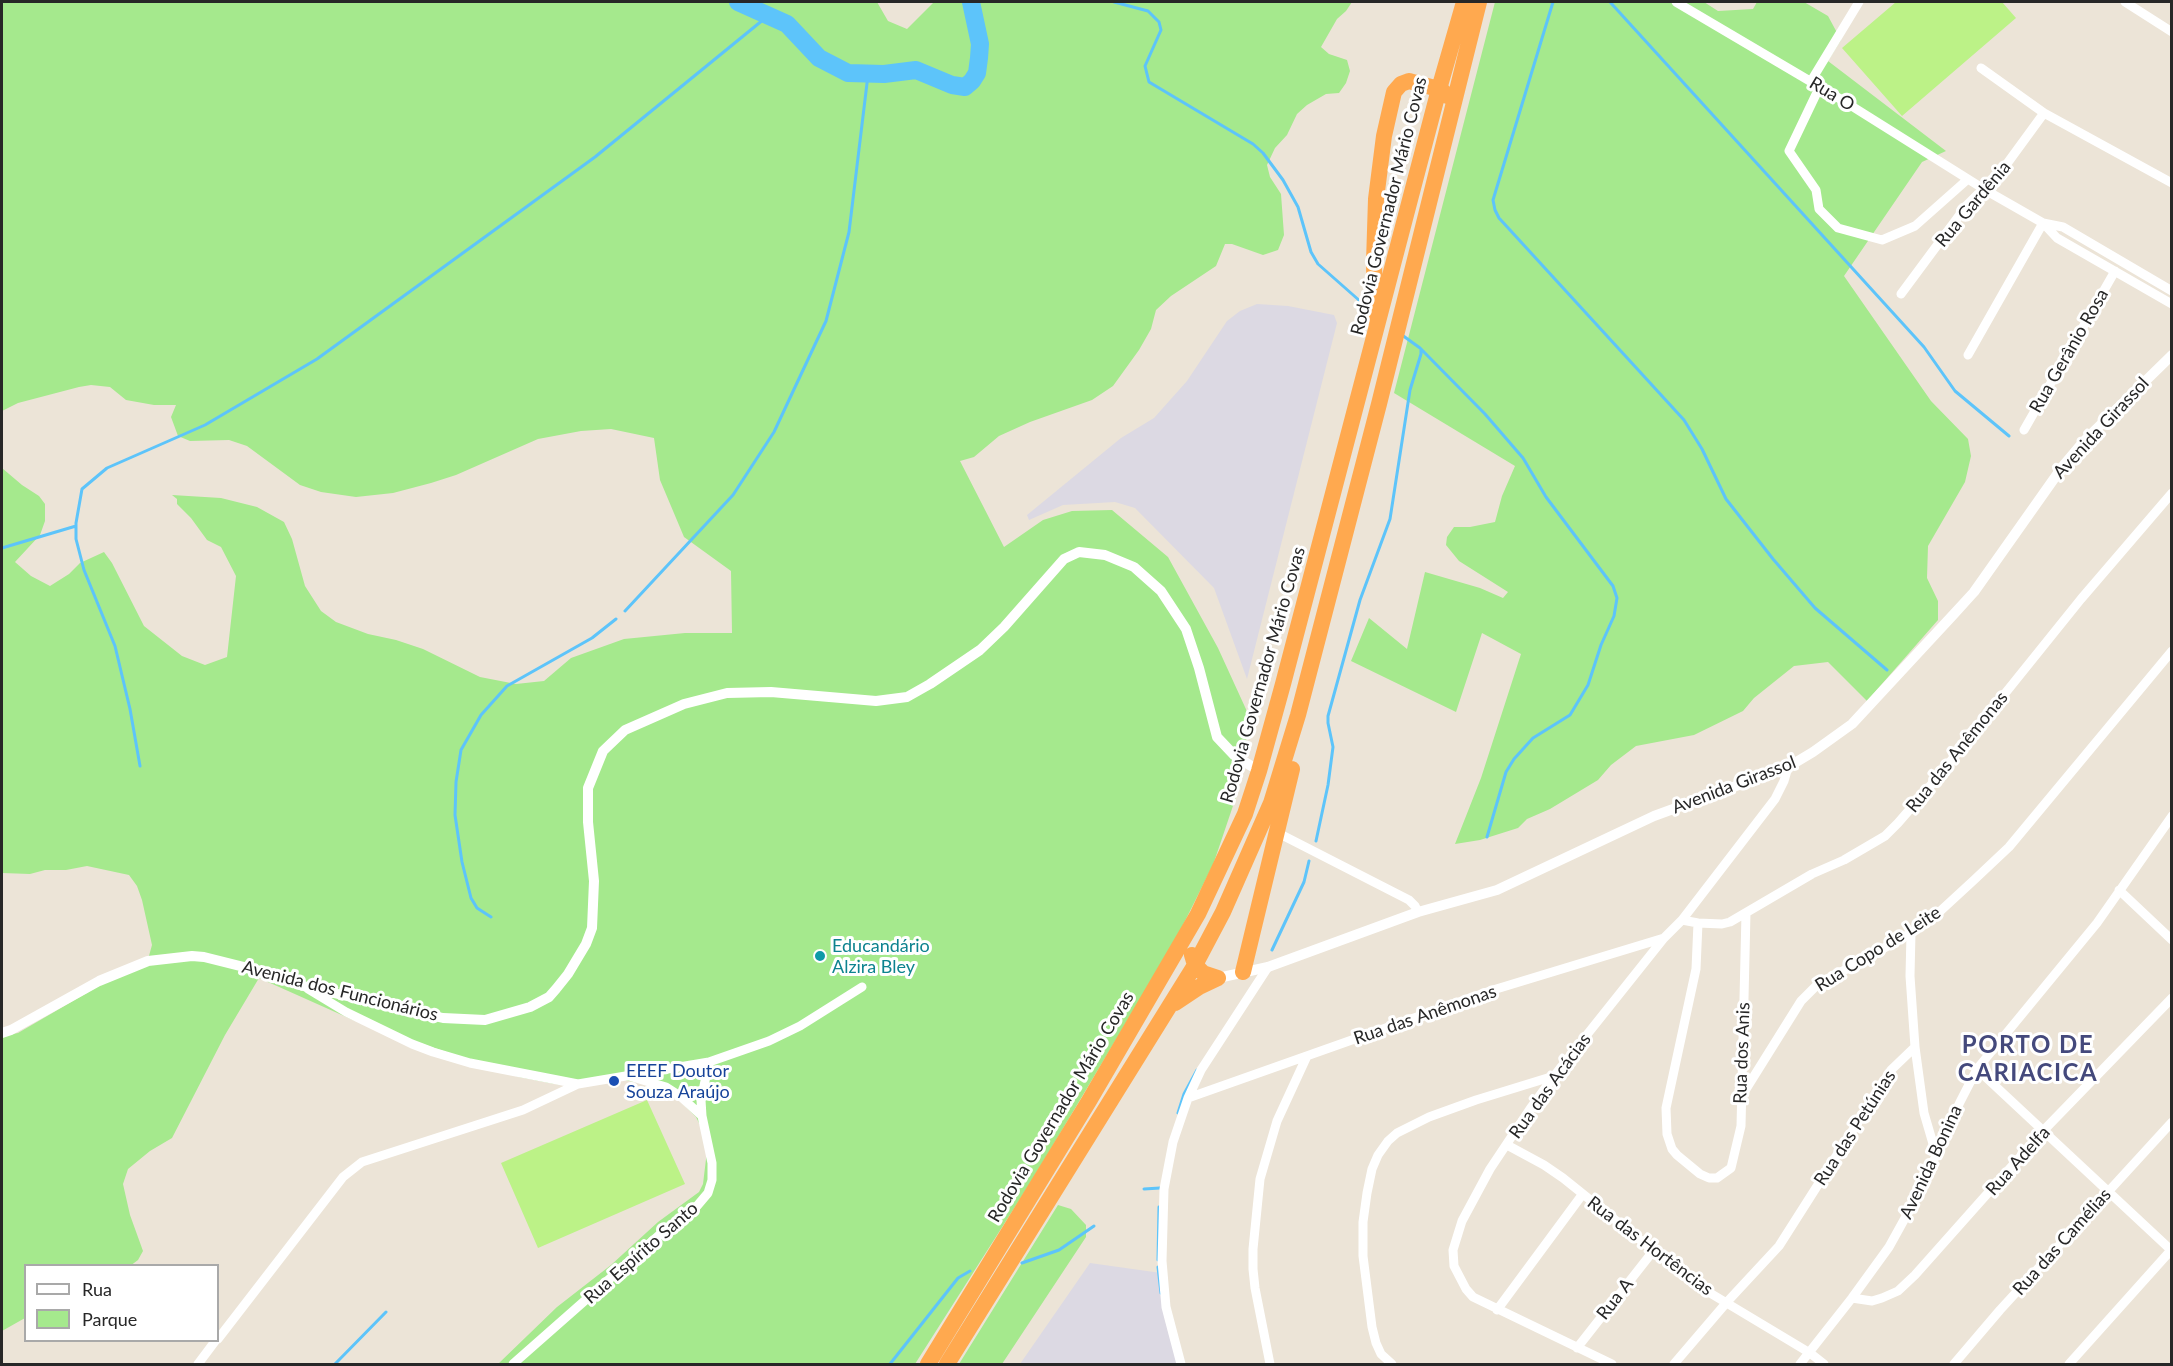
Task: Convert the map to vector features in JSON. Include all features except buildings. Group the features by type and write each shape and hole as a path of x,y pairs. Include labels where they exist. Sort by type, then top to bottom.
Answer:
{"highway":[{"name":"Rodovia Governador Mário Covas","path":"928,1365 1089,1101 1198,914 1245,814 1259,771 1464,2"},
{"name":"Rodovia Governador Mário Covas","path":"947,1365 1195,964 1223,912 1253,848 1271,802 1298,715 1379,404 1479,2"},
{"path":"1376,334 1374,231 1380,168 1390,105 1394,92 1405,82 1416,82 1439,89 1445,93 1448,100 1407,254 1408,281"},
{"path":"1243,972 1297,746 1298,715"},
{"path":"1218,978 1203,973 1195,964 1191,949 1192,938 1249,829 1250,822 1245,814"},
{"path":"1169,1008 1198,987 1218,978"}],"street":[{"name":"Rua O","path":"1676,2 1820,86 1987,191 2043,222"},
{"path":"1811,81 1859,2"},
{"path":"2130,3 2172,32"},
{"path":"1981,68 2044,113 2171,181"},
{"path":"1820,86 1789,151 1816,190 1819,209 1838,228 1882,240 1915,226 1968,179"},
{"name":"Rua Gardênia","path":"1900,294 1967,205 1978,194 1987,191 2044,113"},
{"path":"2043,222 2057,238 2172,304"},
{"path":"2043,222 2062,227 2172,291"},
{"path":"1968,355 2043,222"},
{"name":"Rua Gerânio Rosa","path":"2024,430 2115,272"},
{"name":"Avenida Girassol","path":"1218,978 1268,967 1418,912 1497,890 1654,816 1788,767 1832,740 1852,724 1974,592 2063,466 2084,441 2172,355"},
{"name":"Rua das Anêmonas","path":"1682,920 1722,924 1885,836 2172,493"},
{"name":"Avenida dos Funcionários","path":"2,1033 99,981 148,961 162,958 204,957 268,973 303,986 443,1018 485,1020 539,1003 549,997 568,974 586,944 592,928 594,881 588,822 588,788 603,751 625,730 684,704 727,693 771,692 876,701 907,697 980,650 1004,627 1064,559 1079,552 1106,555 1134,567 1161,591 1186,629 1217,737 1234,754 1259,771"},
{"name":"Rua Copo de Leite","path":"1741,1097 1801,1001 1816,986 1911,933 1936,915 2009,847 2172,651"},
{"name":"Rua das Acácias","path":"1612,1365 1473,1297 1454,1266 1453,1250 1462,1221 1490,1169 1554,1076 1664,938 1682,920 1775,799 1785,781 1788,767"},
{"name":"Avenida Bonina","path":"1800,1365 1852,1298 1894,1238 1920,1191 1977,1069 2097,923 2172,816"},
{"path":"1278,833 1409,900 1418,912"},
{"path":"2119,890 2172,940"},
{"name":"Rua dos Anis","path":"1698,923 1696,969 1666,1108 1667,1134 1672,1149 1677,1155 1693,1169 1709,1178 1717,1178 1731,1168 1741,1126 1746,913"},
{"path":"1911,933 1910,976 1915,1047 1924,1113 1936,1154"},
{"name":"Rua das Anêmonas","path":"1188,1098 1493,990 1664,938"},
{"path":"1181,1365 1166,1307 1161,1261 1165,1180 1173,1142 1188,1098 1202,1070 1268,967"},
{"path":"303,986 346,1012 422,1048 470,1063 578,1084"},
{"path":"219,1337 352,1168 376,1157 509,1115 578,1084 709,1062 769,1041 800,1026 862,987"},
{"name":"Rua Adelfa","path":"1852,1298 1872,1301 1898,1291 1916,1275 2044,1130 2172,998"},
{"name":"Rua das Petúnias","path":"1674,1365 1727,1302 1779,1246 1891,1070 1915,1047"},
{"path":"1270,1365 1253,1269 1260,1179 1277,1121 1307,1056"},
{"name":"Rua Espírito Santo","path":"513,1365 708,1194 712,1180 712,1163 702,1116 702,1092 709,1062"},
{"path":"1977,1069 2171,1249 2069,1365"},
{"path":"627,1076 666,1088 680,1096 702,1116"},
{"path":"1392,1365 1382,1354 1372,1327 1363,1256 1363,1222 1367,1193 1372,1169 1378,1155 1397,1133 1429,1117 1554,1076"},
{"name":"Rua das Camélias","path":"1954,1365 2000,1310 2172,1122"},
{"name":"Rua das Hortências","path":"1507,1145 1544,1165 1695,1284 1810,1353 1824,1365"},
{"path":"1497,1310 1582,1195"},
{"name":"Rua A","path":"1577,1348 1654,1250"},
{"path":"198,1365 215,1342"}],"shaded area":[{"path":"1257,304 1288,306 1334,315 1337,323 1247,679 1214,588 1135,508 1115,502 1063,505 1029,520 1027,515 1121,438 1154,418 1187,381 1227,321 1240,311"},
{"path":"1090,1263 1161,1273 1164,1316 1177,1364 1020,1364"}],"green space":[{"path":"2,2 877,2 888,21 907,29 934,2 1352,2 1337,19 1321,47 1329,54 1347,60 1350,71 1346,83 1339,93 1326,94 1297,114 1287,135 1275,148 1267,165 1270,177 1281,194 1284,235 1278,250 1263,255 1232,244 1225,244 1216,266 1171,296 1156,310 1151,329 1113,386 1092,400 1030,422 999,436 974,457 960,461 1004,547 1043,520 1072,511 1112,510 1168,557 1218,648 1250,718 1238,791 1213,865 1176,939 1034,1177 915,1364 498,1364 557,1307 611,1265 658,1222 699,1192 703,1184 707,1151 704,1133 696,1117 674,1095 655,1086 625,1080 571,1085 555,1084 519,1077 353,1020 259,978 225,1035 172,1138 150,1151 128,1169 123,1184 130,1215 143,1251 138,1260 133,1264 24,1264 24,1319 2,1331 2,1036 18,1033 97,987 147,963 152,945 142,900 137,886 129,875 87,866 66,870 45,870 30,874 2,873 2,468 39,496 45,504 45,521 40,535 15,562 31,576 50,586 69,574 80,563 104,552 112,563 144,626 182,656 205,665 227,657 236,576 221,547 207,540 172,495 221,498 257,507 284,522 292,539 305,586 321,611 336,622 368,634 423,649 480,677 516,684 544,681 571,658 624,639 685,633 732,633 731,571 684,537 660,480 654,438 611,429 581,431 538,439 456,475 431,483 393,493 356,497 321,492 300,485 247,446 229,440 190,441 178,436 171,417 176,405 154,405 126,400 110,387 91,385 79,387 18,403 2,411"},
{"path":"1495,2 1704,2 1718,11 1753,9 1757,2 1804,2 1828,16 1841,40 1828,61 1946,151 1922,162 1844,276 1931,401 1968,439 1971,456 1965,482 1928,546 1927,578 1938,601 1938,620 1867,701 1828,662 1794,666 1754,698 1743,711 1694,735 1636,746 1611,765 1598,780 1550,809 1527,819 1518,828 1480,840 1455,844 1481,778 1521,654 1482,633 1456,712 1351,661 1369,618 1407,649 1425,572 1480,588 1503,598 1508,592 1459,561 1446,545 1447,537 1454,527 1470,527 1495,522 1502,496 1515,466 1394,393"},
{"path":"1896,2 2002,2 2016,18 1902,116 1842,48"},
{"path":"647,1100 685,1184 538,1248 501,1163"},
{"path":"1058,1205 1071,1209 1086,1225 1086,1237 1002,1364 959,1364"}],"waterway":[{"path":"738,2 787,24 819,58 848,73 884,74 916,70 952,85 965,87 977,73 980,44 971,2"},
{"path":"1114,2 1148,11 1159,22 1161,30 1145,66 1149,82 1253,144 1263,153 1283,180 1298,207 1311,252 1318,264 1369,309"},
{"path":"1553,2 1493,200 1495,210 1499,218 1684,420 1702,449 1726,499 1773,559 1815,608 1887,670"},
{"path":"1610,2 1924,347 1955,391 2009,436"},
{"path":"140,766 130,709 115,646 84,570 76,539 76,523 82,489 107,468 205,425 317,359 595,157 769,15"},
{"path":"625,611 733,495 774,432 826,321 849,232 868,75"},
{"path":"1402,335 1420,348 1485,414 1523,458 1546,497 1613,586 1617,598 1614,616 1601,645 1588,685 1570,715 1533,738 1514,759 1506,772 1487,837"},
{"path":"1316,841 1328,785 1333,747 1328,716 1360,600 1390,519 1410,390 1421,349"},
{"path":"2,548 76,526"},
{"path":"491,917 477,908 471,898 462,862 455,815 456,782 461,750 481,715 507,686 592,638 616,619"},
{"path":"1272,950 1304,882 1309,861"},
{"path":"1178,1113 1184,1094 1197,1070"},
{"path":"1144,1189 1160,1188"},
{"path":"1158,1260 1159,1207"},
{"path":"1022,1263 1059,1250 1094,1226"},
{"path":"1158,1267 1161,1293"},
{"path":"890,1364 958,1278 970,1271"},
{"path":"335,1364 386,1312"}],"place":[{"name":"Educandário Alzira Bley","path":"820,956"},
{"name":"EEEF Doutor Souza Araújo","path":"614,1081"}],"district":[{"name":"PORTO DE CARIACICA","path":"2028,1059"}]}
